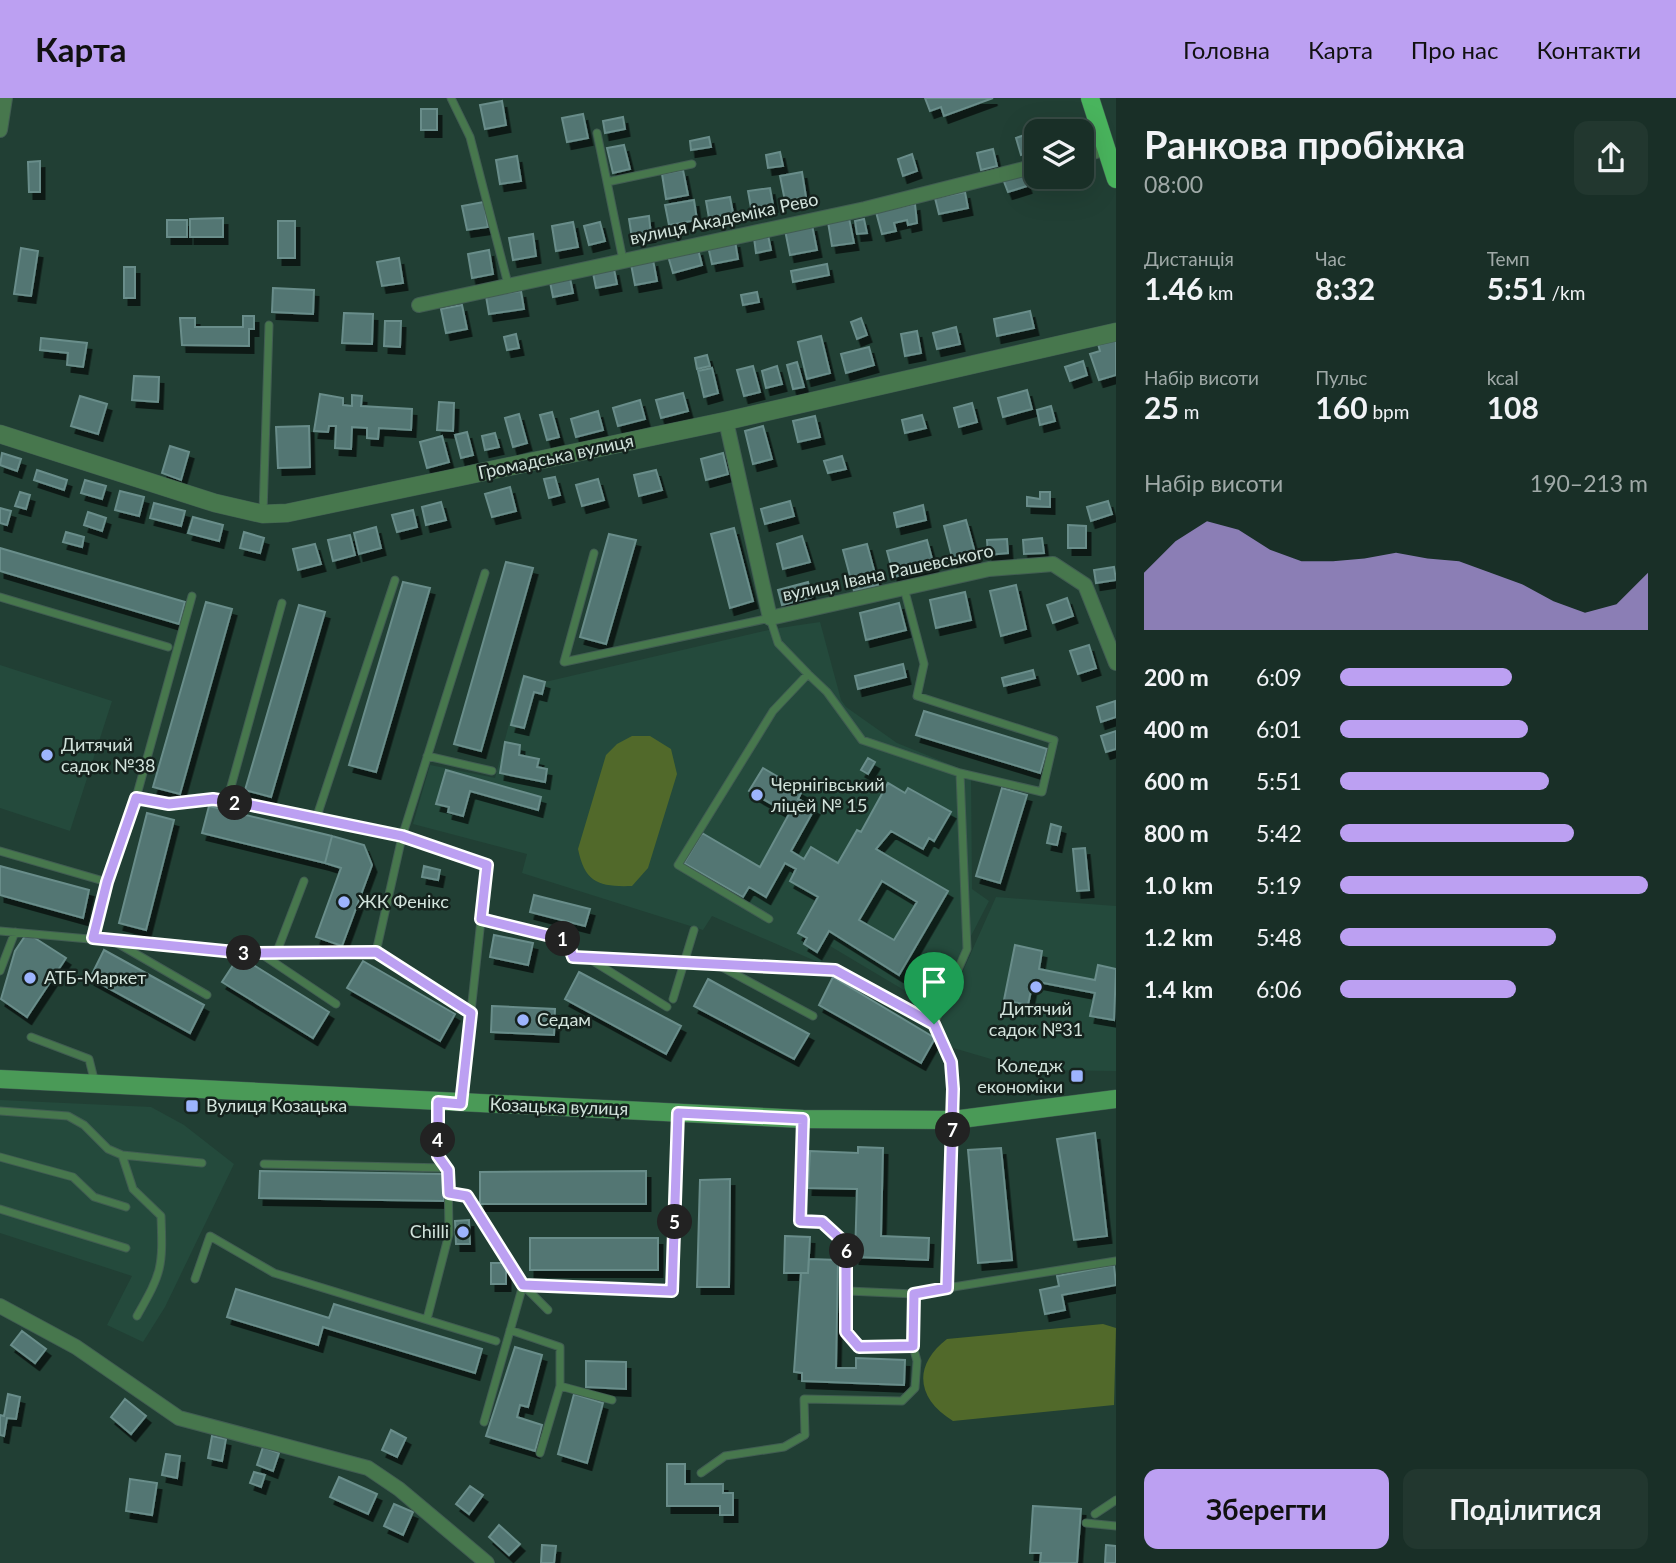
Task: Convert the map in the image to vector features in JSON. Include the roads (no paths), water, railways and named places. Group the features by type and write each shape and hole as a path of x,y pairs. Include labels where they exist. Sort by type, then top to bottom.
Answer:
{"main road":[{"path":"1090,98 1116,179"},
{"name":"Козацька вулиця","path":"0,1079 803,1119 953,1120 1115,1101"}],"street":[{"path":"0,130 5,98"},
{"path":"1094,152 1106,148"},
{"name":"вулиця Академіка Рево","path":"419,305 865,209 1024,169"},
{"name":"Громадська вулиця","path":"0,434 215,503 263,514 325,507 726,421 1116,332"},
{"name":"вулиця Івана Рашевського","path":"726,421 770,618 989,569 1053,564 1085,585 1116,663"},
{"path":"0,1306 76,1346 179,1418 368,1468 399,1489 487,1563"}],"lane":[{"path":"451,98 470,138 508,284"},
{"path":"597,133 623,260"},
{"path":"607,182 692,164"},
{"path":"263,514 269,325"},
{"path":"594,553 564,662 770,618 778,643 827,692 862,740 960,773 1042,792 1054,740 917,696 923,664 904,588"},
{"path":"376,952 402,836 485,573"},
{"path":"316,819 395,580"},
{"path":"93,938 107,882 136,798 192,596"},
{"path":"0,597 169,646"},
{"path":"227,801 282,603"},
{"path":"769,919 678,865 773,710 808,674"},
{"path":"427,755 492,771"},
{"path":"934,1024 967,949 960,773"},
{"path":"136,798 169,804 213,799 227,801 402,836 487,865 461,1104"},
{"path":"0,851 107,882"},
{"path":"276,954 304,881"},
{"path":"481,919 567,940 573,957 835,970 934,1024 951,1062 953,1120 947,1288"},
{"path":"673,999 694,930"},
{"path":"0,931 276,954 376,952 471,1013"},
{"path":"0,971 15,932"},
{"path":"114,941 207,995"},
{"path":"260,953 336,1004"},
{"path":"587,958 667,1007"},
{"path":"716,964 813,1016"},
{"path":"31,1037 89,1059 95,1084"},
{"path":"426,1320 449,1234 446,1168 438,1156 438,1102"},
{"path":"0,1111 68,1116 84,1125 108,1149 122,1155 202,1163"},
{"path":"523,1285 672,1291 678,1113"},
{"path":"803,1119 800,1221 822,1222 846,1244 846,1332 859,1347 913,1346"},
{"path":"122,1155 133,1189 161,1216 163,1257 159,1276 136,1316"},
{"path":"0,1157 73,1177 94,1196 126,1206"},
{"path":"264,1164 446,1168"},
{"path":"449,1193 467,1196 523,1285 548,1310"},
{"path":"0,1209 126,1248"},
{"path":"195,1279 209,1236 274,1273 496,1341"},
{"path":"848,1291 914,1294 1116,1261"},
{"path":"484,1423 523,1285"},
{"path":"701,1473 725,1456 783,1447 805,1435 804,1399 902,1401 915,1388 917,1361 913,1346 914,1294"},
{"path":"510,1330 560,1346 561,1386 540,1453"},
{"path":"561,1386 612,1400"},
{"path":"1095,1514 1116,1500"},
{"path":"1086,1523 1116,1526"}],"place":[{"name":"Дитячий садок №38","path":"47,755"},
{"name":"Чернігівський ліцей № 15","path":"757,795"},
{"name":"ЖК Фенікс","path":"344,902"},
{"name":"АТБ-Маркет","path":"30,978"},
{"name":"Дитячий садок №31","path":"1036,987"},
{"name":"Седам","path":"523,1020"},
{"name":"Коледж економіки","path":"1077,1076"},
{"name":"Вулиця Козацька","path":"192,1106"},
{"name":"Chilli","path":"463,1232"}]}
